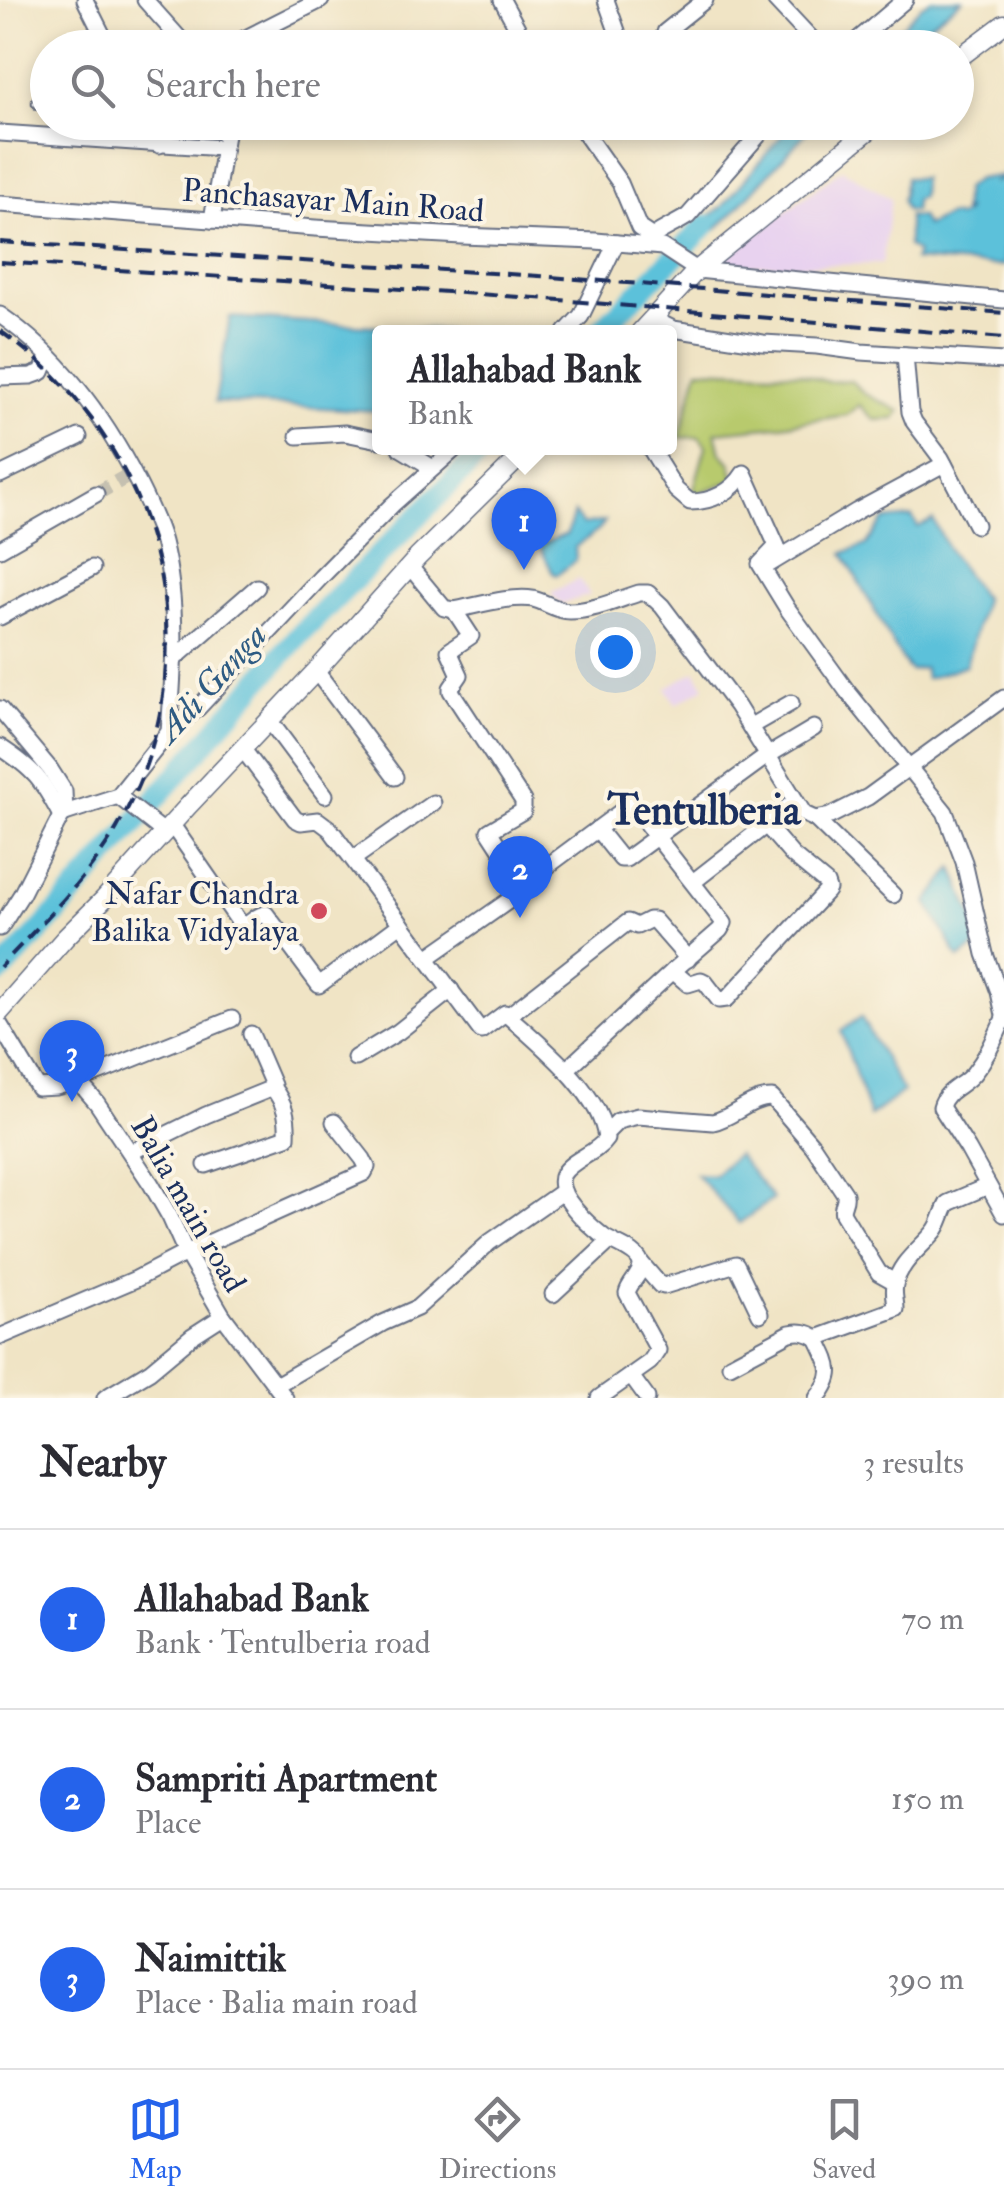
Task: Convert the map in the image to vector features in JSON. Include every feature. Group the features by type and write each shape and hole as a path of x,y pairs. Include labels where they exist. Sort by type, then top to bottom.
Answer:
{"main road":[{"path":"974,46 1004,24"},
{"path":"647,325 697,270 857,140"},
{"path":"0,1012 418,557 522,455"}],"street":[{"path":"85,0 100,30"},
{"path":"145,0 172,30"},
{"path":"257,30 302,4 322,0"},
{"path":"518,30 505,5 523,0"},
{"path":"606,0 617,30"},
{"path":"668,30 705,0"},
{"path":"776,0 804,30"},
{"path":"869,30 904,0"},
{"path":"0,133 30,132"},
{"path":"128,140 222,148"},
{"path":"157,140 159,145"},
{"path":"212,220 224,140"},
{"path":"590,140 620,183 639,228 652,242 697,270 1004,300"},
{"path":"652,242 688,216 754,140"},
{"name":"Panchasayar Main Road","path":"0,204 426,234 652,242"},
{"path":"573,325 581,316 616,243"},
{"path":"0,315 22,330 80,390 117,442 163,539 173,599 175,658 170,732"},
{"path":"677,329 763,343 1004,361"},
{"path":"904,355 914,422 944,464 976,524"},
{"path":"0,377 42,372 48,358"},
{"path":"298,436 346,433 372,439"},
{"path":"0,475 79,437"},
{"path":"412,455 433,468"},
{"path":"63,814 118,796 170,732 210,695 320,576 448,455"},
{"path":"654,455 676,490 690,502 702,502 731,489 744,473 777,546 760,564 817,650 945,812 957,842 1004,1016 991,1050 972,1076 951,1089 941,1108 994,1188 1004,1214"},
{"path":"763,568 944,464"},
{"path":"0,549 96,494"},
{"path":"0,618 92,568"},
{"path":"411,568 444,608 454,610 531,599 569,611 648,594 703,659 804,814 815,818 893,895"},
{"path":"175,658 256,587"},
{"path":"454,610 472,636 448,651 460,676 451,691 523,801 523,811 489,831 526,888"},
{"path":"316,671 395,777"},
{"path":"815,818 830,816 868,797 1004,698"},
{"path":"750,726 791,703"},
{"path":"0,710 64,791 63,814 0,928"},
{"path":"269,720 325,796"},
{"path":"598,829 624,860 767,756 814,728"},
{"path":"0,747 40,777 63,814"},
{"path":"242,748 294,819 324,822 481,1031 505,1013 583,1090 601,1120 606,1139 602,1146 567,1169 560,1184 568,1202 610,1241 636,1256 660,1285 736,1264 760,1314"},
{"path":"118,796 168,829 241,924 266,914 319,985 401,924"},
{"path":"693,882 795,802"},
{"path":"353,859 434,803"},
{"path":"427,958 526,888 631,804 724,922 720,930 566,1070"},
{"path":"673,971 688,984 701,980 719,1000 727,999 828,889 766,825"},
{"path":"508,1016 628,922 637,926 654,920 688,958"},
{"path":"355,1058 398,1032 451,990"},
{"path":"0,1025 38,1088 78,1081 232,1019"},
{"path":"206,1165 287,1137 284,1104 272,1087 251,1034"},
{"name":"Balia main road","path":"78,1081 131,1152 223,1316 280,1392"},
{"path":"131,1152 272,1087"},
{"path":"606,1133 618,1121 638,1116 724,1120 758,1100 772,1098 813,1146 845,1194 843,1214 879,1273 895,1282"},
{"path":"2,1336 364,1174 363,1160 334,1122"},
{"path":"817,1338 896,1309 895,1282 900,1271 939,1224 948,1203 994,1188"},
{"path":"280,1392 383,1323 417,1308 490,1242 563,1191"},
{"path":"554,1294 610,1241"},
{"path":"599,1398 650,1362 658,1350 626,1293 641,1263"},
{"path":"105,1398 150,1371 183,1342 223,1316"},
{"path":"730,1365 790,1334 810,1333 817,1338 831,1372 818,1398"},
{"path":"630,1376 647,1398"}],"shaded area":[{"path":"842,169 891,199 882,264 714,266"},
{"path":"579,579 590,595 561,604 550,593"},
{"path":"695,671 705,687 676,704 666,688"}],"green space":[{"path":"699,369 800,373 828,382 850,380 865,394 900,411 895,419 875,420 859,405 847,415 716,432 721,453 731,463 735,480 692,495 706,446 699,437 679,438"}],"water":[{"path":"931,0 962,0 922,30 896,30"},
{"path":"778,140 799,140 697,246 676,243 722,207"},
{"path":"999,176 993,183 1004,176 1004,266 914,260 917,253 908,246 908,216 921,217 926,226 949,215 958,217 966,213 966,209 962,213 965,188 977,179"},
{"path":"906,178 922,178 921,197 915,199 914,211 906,210 902,201"},
{"path":"230,317 372,326 372,411 215,402"},
{"path":"574,513 583,525 605,521 575,547 576,560 557,575 539,545 567,534"},
{"path":"912,517 918,527 933,520 951,554 984,599 966,665 926,679 924,668 910,671 843,553 866,545 884,520"},
{"path":"953,868 983,942 959,959 927,902"},
{"path":"861,1017 903,1092 870,1116 841,1031"},
{"path":"737,1154 773,1199 739,1223 696,1174 714,1175"}],"waterway":[{"name":"Adi Ganga","path":"606,325 706,225"},
{"name":"Adi Ganga","path":"0,973 299,635 479,455"}],"tunnel":[{"path":"96,494 133,473"}],"railway":[{"path":"0,242 539,276 1004,313"},
{"path":"0,262 536,298 1004,338"},
{"path":"0,331 56,377 101,432 134,492 156,557 166,624 163,693 147,762 117,828 77,884 0,967"}],"place":[{"name":"Allahabad Bank","path":"524,570"},
{"name":"Nafar Chandra Balika Vidyalaya","path":"319,911"},
{"name":"Sampriti Apartment","path":"520,918"},
{"name":"Naimittik","path":"72,1102"}],"district":[{"name":"Tentulberia","path":"704,809"}]}
